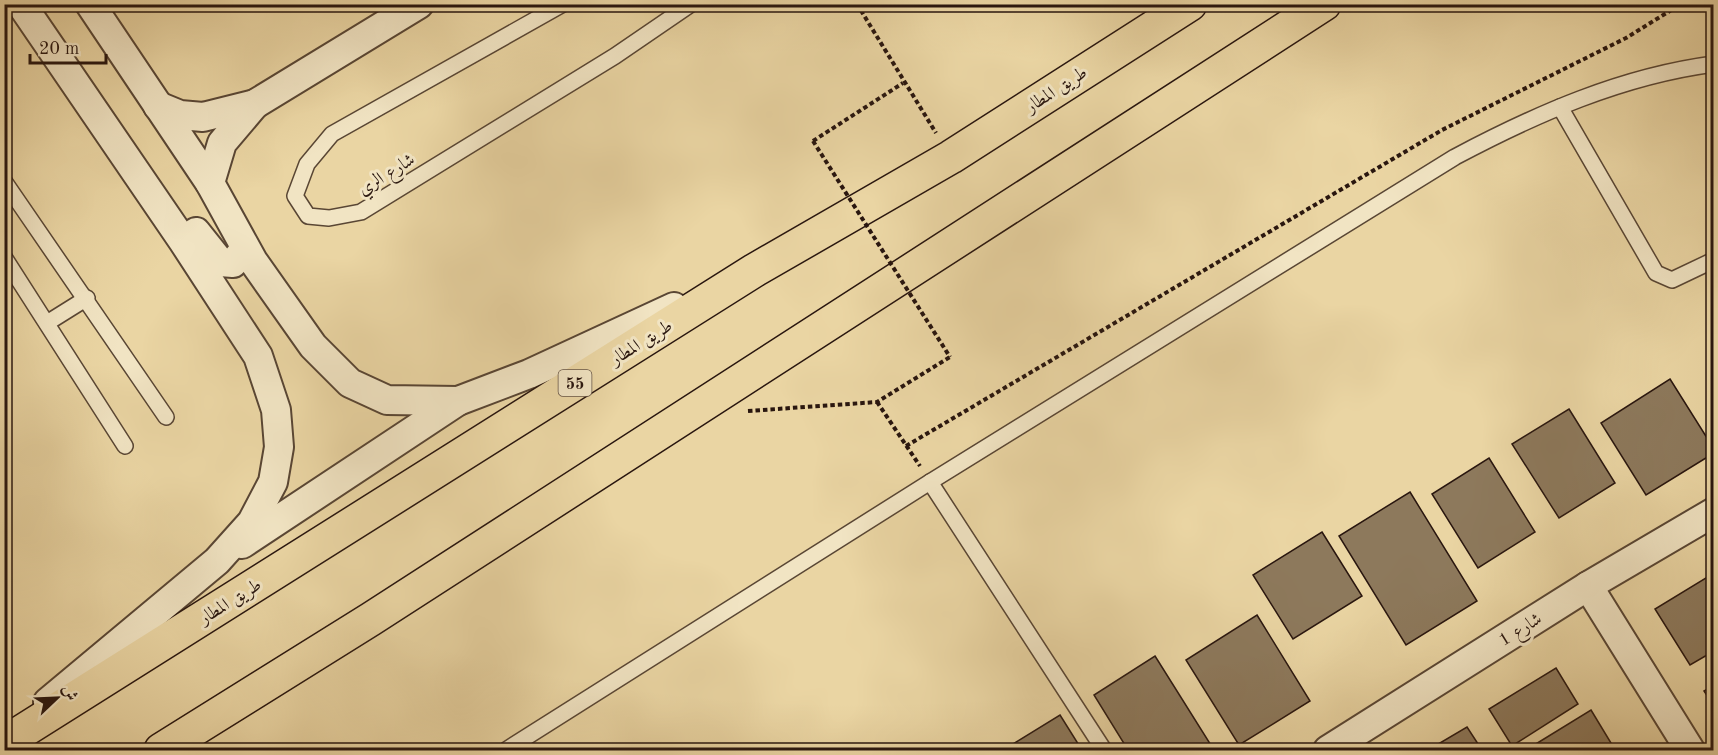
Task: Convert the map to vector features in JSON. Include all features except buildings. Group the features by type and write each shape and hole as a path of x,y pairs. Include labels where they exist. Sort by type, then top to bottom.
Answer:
{"highway":[{"path":"1150,28 1177,4"},
{"name":"طريق المطار","path":"4,743 755,270 951,157 1190,4"},
{"path":"161,750 400,600 1324,4"},
{"path":"1283,31 1343,4"}],"street":[{"path":"21,4 183,241 258,356 276,410 279,447 273,482 252,522 217,561"},
{"path":"90,4 210,183 245,249 313,346 350,383 387,400 459,401"},
{"path":"159,106 180,115 203,117 255,104 419,4"},
{"path":"210,183 222,143 255,104"},
{"path":"133,170 180,212 220,262 233,262 245,249"},
{"path":"4,738 217,561 459,401 530,374 755,270"},
{"name":"شارع 1","path":"1328,750 1588,586 1713,512"},
{"path":"1588,586 1690,750"}],"lane":[{"name":"شارع الري","path":"563,4 332,134 307,164 295,196 308,216 328,218 361,212 615,56 691,4"},
{"path":"506,750 1404,186 1507,130 1560,106 1639,80 1713,64"},
{"path":"1560,106 1656,273 1672,280 1713,260"},
{"path":"4,181 87,298 166,417"},
{"path":"4,257 125,446"},
{"path":"46,323 87,298"},
{"path":"930,482 1104,750"}],"path":[{"path":"857,4 903,83 951,157"},
{"path":"906,446 1442,130 1626,38 1680,4"},
{"path":"747,411 877,402 950,357 813,141 903,83"},
{"path":"877,402 930,482"}]}
